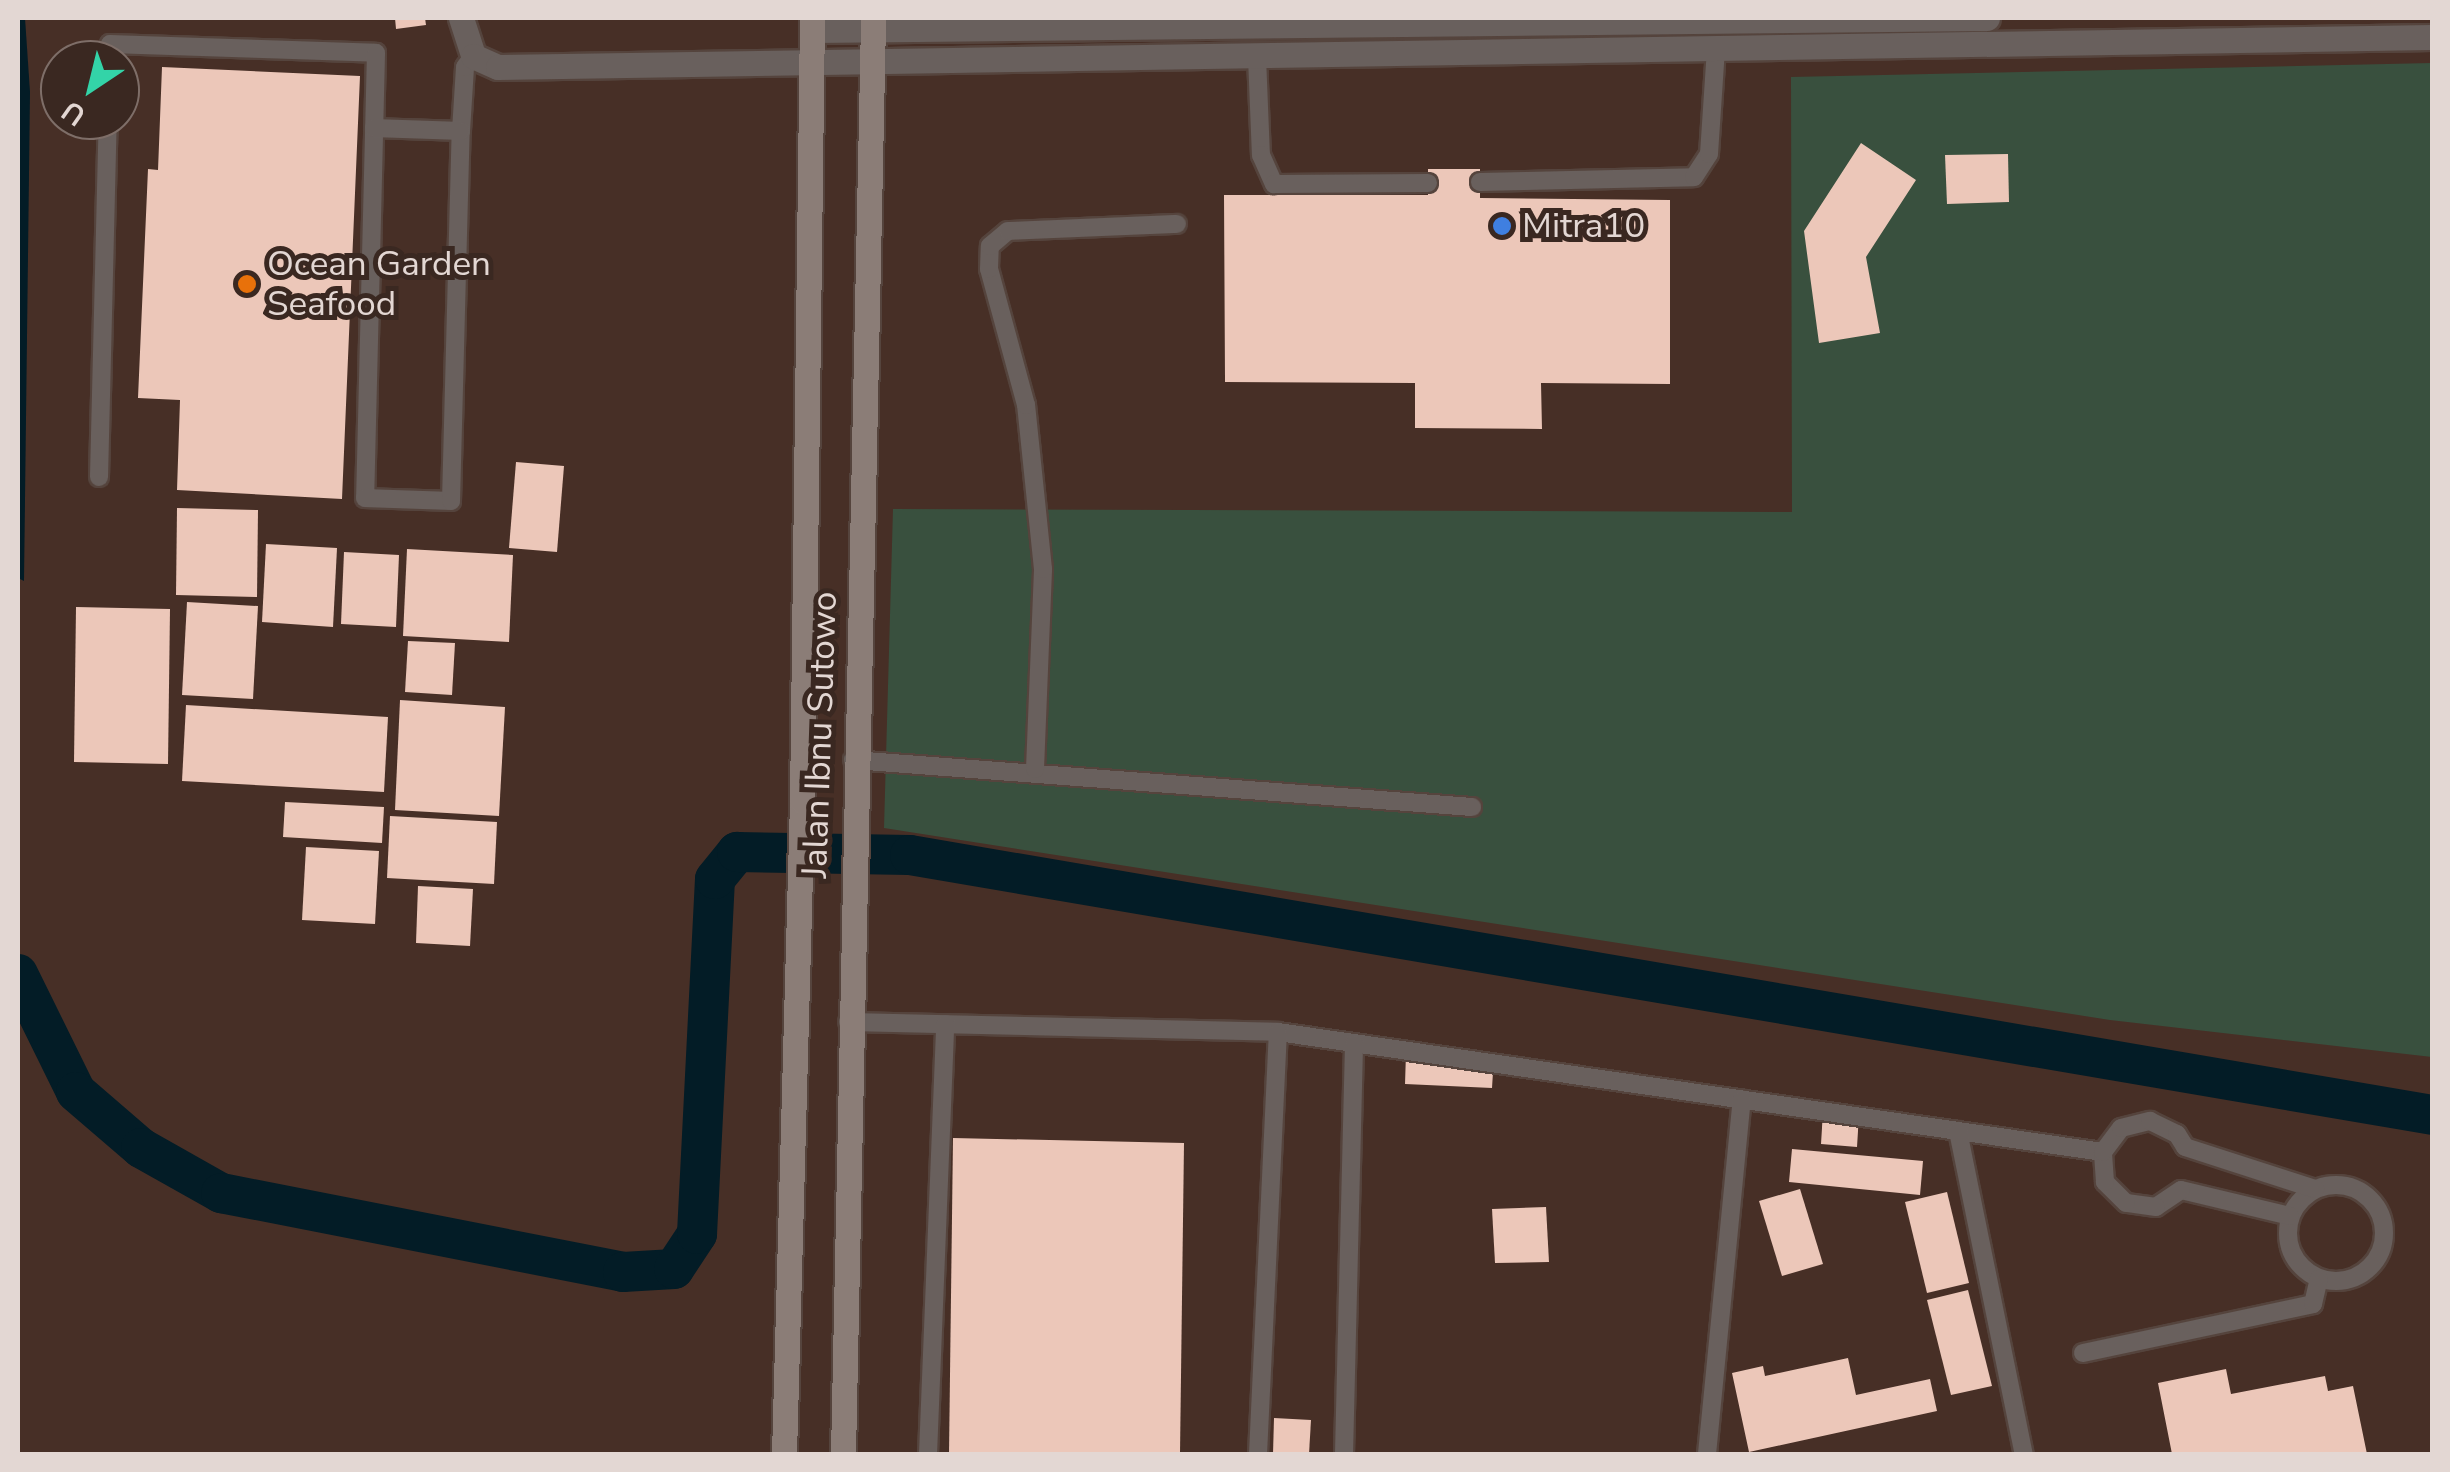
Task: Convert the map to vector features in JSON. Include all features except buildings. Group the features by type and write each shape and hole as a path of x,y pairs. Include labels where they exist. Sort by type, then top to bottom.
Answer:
{"main road":[{"name":"Jalan Ibnu Sutowo","path":"784,1454 795,921 802,802 812,24"},
{"name":"Jalan Ibnu Sutowo","path":"843,1454 852,796 876,64 873,24"}],"street":[{"path":"462,18 474,56 498,67 813,66 2432,37"},
{"path":"812,24 1987,18"}],"lane":[{"path":"140,45 376,53 364,498 452,501 464,67 474,56"},
{"path":"1480,182 1694,177 1708,154 1716,50"},
{"path":"1258,57 1262,154 1274,184 1428,183"},
{"path":"374,128 461,131"},
{"path":"98,477 107,140"},
{"path":"1035,769 1042,569 1026,405 988,269 990,246 1008,231 1176,224"},
{"path":"853,760 1035,769 1472,807"},
{"path":"848,1022 1278,1032 2103,1152"},
{"path":"928,1454 945,1024"},
{"path":"1258,1454 1278,1032"},
{"path":"1344,1454 1354,1044"},
{"path":"1707,1454 1742,1100"},
{"path":"2290,1216 2181,1190 2156,1207 2126,1204 2105,1182 2103,1152 2120,1128 2150,1121 2177,1134 2185,1147 2315,1189 2353,1188 2369,1198 2385,1232 2382,1251 2356,1278 2319,1279 2292,1254 2290,1216 2315,1189"},
{"path":"1958,1131 2024,1454"},
{"path":"2083,1354 2313,1304 2319,1279"}],"shaded area":[{"path":"18,18 2432,18 2432,1454 18,1454"}],"green space":[{"path":"2432,63 2432,1057 2110,1020 884,828 893,509 1792,512 1791,77"}],"water":[{"path":"18,18 25,18 30,92 24,581 18,578"}],"waterway":[{"path":"18,974 76,1092 141,1148 221,1193 623,1272 674,1269 697,1234 715,879 737,852 910,855 2432,1115"}],"place":[{"name":"Mitra10","path":"1502,226"},
{"name":"Ocean Garden Seafood","path":"247,284"}]}
